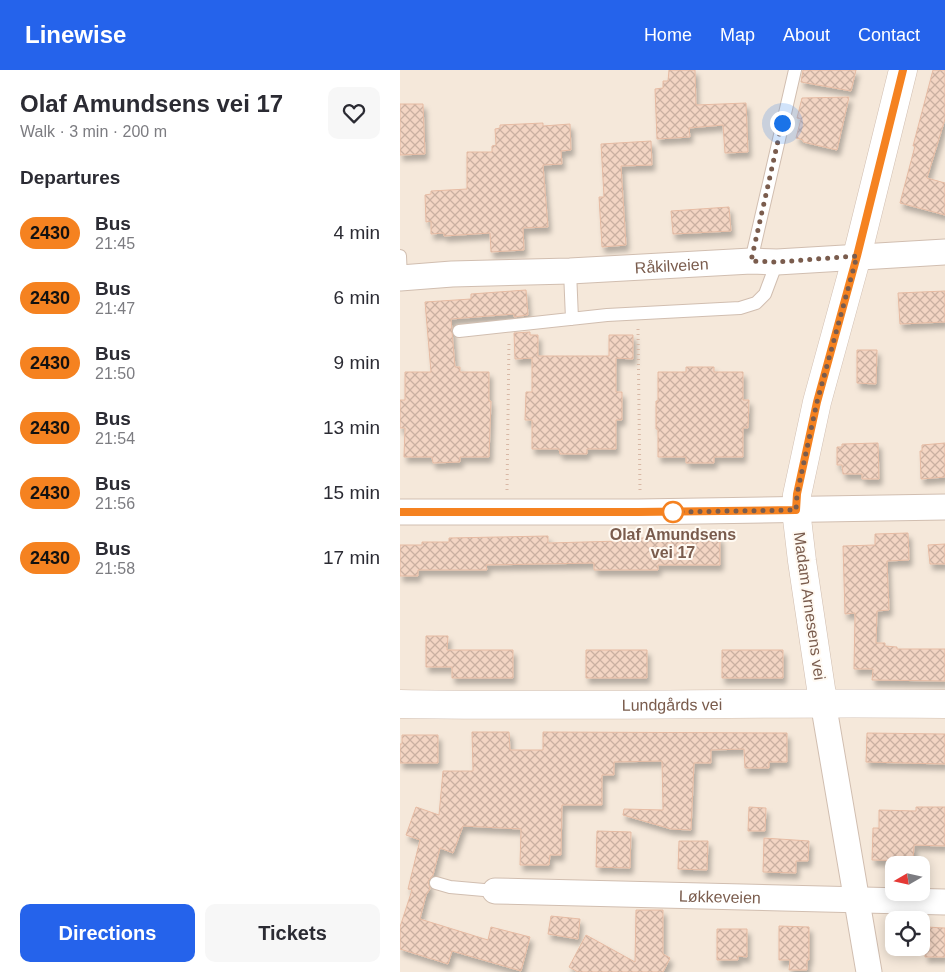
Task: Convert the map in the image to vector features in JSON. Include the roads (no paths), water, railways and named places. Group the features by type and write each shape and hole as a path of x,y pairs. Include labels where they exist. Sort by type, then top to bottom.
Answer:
{"street":[{"name":"Madam Arnesens vei","path":"869,972 823,702 796,510 797,494 817,402 857,256 903,70"},
{"name":"Råkilveien","path":"400,271 452,274 570,271 945,252"},
{"path":"400,512 638,512 945,507"},
{"name":"Lundgårds vei","path":"400,704 605,705 823,702 945,704"},
{"name":"Løkkeveien","path":"495,891 945,902"}],"lane":[{"path":"751,261 795,70"},
{"path":"459,331 572,319 740,308 756,303 765,294 777,262"},
{"path":"570,271 572,319"},
{"path":"436,883 495,891"}],"place":[{"name":"Olaf Amundsens vei 17","path":"673,512"}]}
